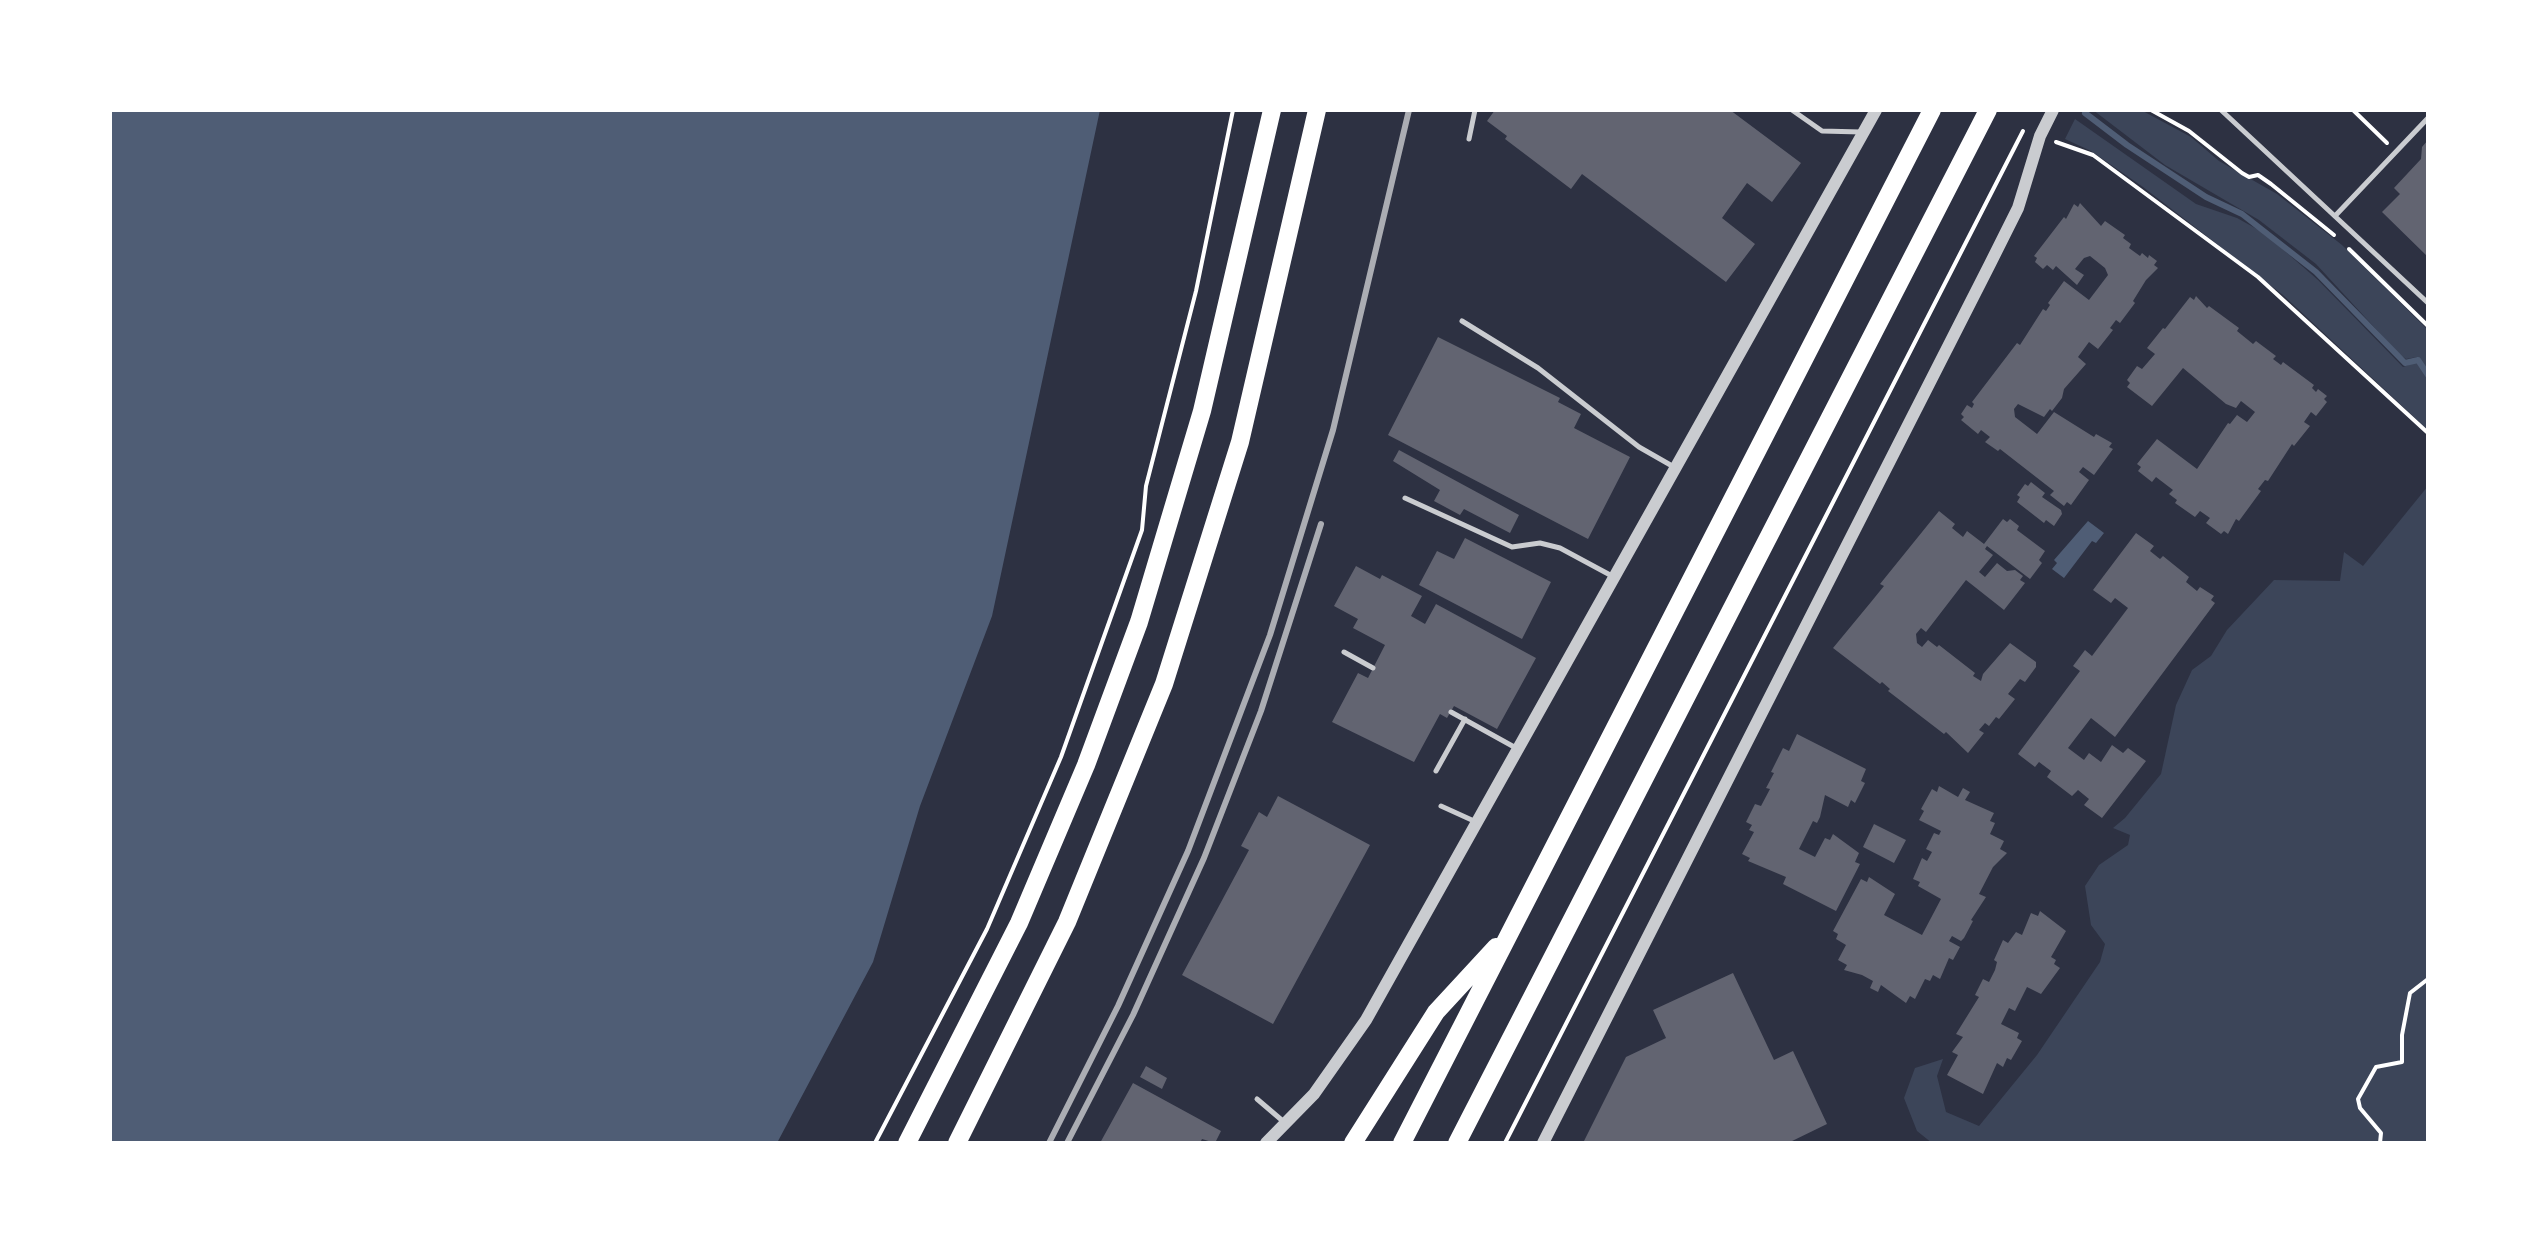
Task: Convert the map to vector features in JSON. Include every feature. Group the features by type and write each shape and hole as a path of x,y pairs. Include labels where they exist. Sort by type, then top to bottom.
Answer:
{"highway":[{"path":"907,1143 1019,923 1070,804 1134,636 1202,411 1272,110"},
{"path":"957,1143 1074,909 1169,671 1240,442 1317,110"},
{"path":"1402,1143 1932,110"},
{"path":"1458,1143 1988,110"},
{"path":"1353,1143 1436,1012 1514,929"}],"street":[{"path":"1266,1143 1314,1094 1366,1020 1876,110"},
{"path":"1543,1143 2018,208 2040,136 2053,110"}],"lane":[{"path":"1469,140 1475,110"},
{"path":"1792,110 1822,131 1864,132"},
{"path":"2221,110 2428,303"},
{"path":"2335,216 2428,118"},
{"path":"1462,321 1538,368 1640,447 1677,468"},
{"path":"1406,498 1512,547 1540,543 1560,548 1615,578"},
{"path":"1344,652 1373,668"},
{"path":"1451,712 1518,749"},
{"path":"1436,771 1464,719"},
{"path":"1441,806 1477,823"},
{"path":"1257,1100 1286,1124"}],"path":[{"path":"875,1143 987,929 1062,757 1142,530 1146,486 1196,292 1233,110"},
{"path":"2152,110 2189,131 2242,173 2249,177 2258,175 2271,184 2338,238 2428,326"},
{"path":"2353,110 2397,153"},
{"path":"1506,1143 2022,130 2093,155 2258,277 2428,433"},
{"path":"2380,1143 2381,1133 2360,1108 2358,1099 2376,1067 2402,1062 2402,1034 2410,993 2428,979"}],"shaded area":[{"path":"110,110 1100,110 992,616 920,806 873,962 777,1143 110,1143"},
{"path":"2093,110 2141,110 2191,137 2219,161 2277,194 2342,245 2428,330 2428,430 2283,295 2143,187 2091,151 2065,139 2075,119 2196,204 2237,218 2264,233 2318,280 2403,367 2419,361 2417,357 2406,359 2398,353 2316,264 2259,220 2165,165"},
{"path":"2428,486 2428,1143 1932,1143 1917,1131 1904,1098 1915,1068 1943,1059 1937,1076 1946,1112 1979,1126 2037,1055 2100,962 2105,944 2091,925 2085,886 2099,865 2128,845 2130,835 2113,828 2161,774 2176,705 2192,670 2211,656 2227,630 2274,580 2340,581 2344,552 2363,566"},
{"path":"2088,521 2104,533 2096,543 2092,541 2064,578 2052,569 2057,563 2054,560"}],"building":[{"path":"1495,110 1730,110 1801,163 1772,202 1747,183 1722,218 1755,244 1726,282 1582,174 1571,189 1487,121"},
{"path":"2428,140 2428,257 2382,212 2400,194 2394,188 2421,159 2422,147"},
{"path":"2080,203 2101,226 2105,221 2125,235 2123,238 2131,244 2129,248 2157,261 2154,265 2158,268 2098,349 2089,342 2078,357 2086,364 2064,389 2052,411 2044,417 2018,404 2014,409 2015,417 2037,434 2054,412 2094,437 2096,434 2112,443 2109,447 2113,449 2094,475 2083,467 2079,472 2089,480 2071,505 2067,502 2064,506 2050,495 2054,491 1985,442 1990,437 1981,430 1978,434 1961,420 1961,414 1967,405 1972,408 1972,402 2017,343 2020,345 2043,309 2046,311 2064,281 2089,300 2108,275 2090,256 2075,269 2084,275 2077,285 2056,266 2053,270 2047,265 2043,269 2035,262 2034,256 2074,204 2078,207"},
{"path":"2196,296 2207,308 2239,328 2237,331 2253,344 2256,341 2276,356 2273,359 2281,365 2283,362 2314,385 2316,392 2318,389 2327,396 2316,416 2311,412 2304,422 2310,426 2292,444 2228,534 2221,534 2206,523 2210,518 2200,511 2195,517 2175,503 2177,500 2169,494 2173,490 2156,477 2152,482 2138,471 2141,467 2137,464 2157,439 2197,469 2228,423 2237,415 2247,422 2255,412 2241,401 2236,408 2226,404 2183,368 2152,406 2127,387 2127,380 2137,366 2142,369 2155,354 2147,348 2190,297 2194,300"},
{"path":"1438,337 1560,398 1558,402 1581,414 1574,428 1630,457 1588,539 1388,435"},
{"path":"1399,450 1519,515 1510,533 1464,509 1460,515 1434,501 1440,490 1393,461"},
{"path":"2031,482 2045,493 2042,497 2061,510 2054,526 2017,502 2017,495"},
{"path":"1939,511 1963,537 1967,531 1984,544 2003,519 2010,519 2019,526 2017,530 2045,551 2039,560 2042,563 2030,579 1987,546 1985,549 1993,555 1979,572 1985,577 1997,563 2007,571 2015,570 2025,583 2004,610 1966,580 1926,632 1921,628 1916,634 1922,647 1928,640 1939,645 1981,681 2010,643 2036,662 2025,682 2020,679 2008,694 2015,699 1999,719 1996,717 1989,726 1985,723 1979,730 1984,733 1968,753 1946,732 1888,691 1882,682 1833,648"},
{"path":"2136,533 2154,546 2150,551 2160,559 2163,556 2189,577 2186,582 2197,591 2200,587 2214,596 2211,600 2215,603 2115,737 2091,718 2068,748 2084,760 2089,753 2101,762 2112,745 2123,753 2128,748 2146,761 2102,818 2084,805 2089,799 2078,790 2072,796 2047,777 2051,771 2039,762 2035,767 2018,754 2080,671 2073,666 2085,650 2092,656 2128,608 2115,598 2111,603 2093,590"},
{"path":"1465,538 1551,582 1522,639 1419,585 1437,551 1454,559"},
{"path":"1356,566 1422,596 1411,616 1425,624 1436,604 1536,658 1497,729 1454,706 1447,718 1440,714 1414,762 1332,722 1358,673 1368,678 1385,645 1353,628 1358,619 1334,606"},
{"path":"1797,734 1866,769 1861,781 1865,783 1855,803 1851,800 1848,807 1825,795 1820,817 1817,823 1813,821 1799,849 1815,857 1825,838 1830,840 1833,834 1859,853 1855,862 1860,864 1836,911 1783,884 1786,877 1748,861 1750,858 1742,854 1754,832 1746,822 1755,804 1761,806 1770,789 1766,788 1774,773 1771,772 1783,748 1789,751"},
{"path":"1939,786 1958,797 1963,788 1970,792 1965,800 1994,813 1990,834 2004,841 2000,849 2007,853 1993,867 1979,894 1986,897 1964,938 1961,941 1952,936 1949,941 1960,947 1953,960 1949,958 1940,979 1933,975 1930,981 1925,979 1915,999 1910,996 1906,1003 1881,985 1878,992 1870,988 1873,981 1844,970 1847,965 1838,960 1846,945 1836,939 1838,934 1833,931 1861,879 1867,882 1869,877 1895,894 1884,915 1922,935 1941,899 1913,879 1922,858 1927,861 1932,852 1926,849 1934,833 1939,835 1941,831 1919,820 1932,789 1937,792"},
{"path":"1278,796 1370,845 1273,1024 1182,975 1249,850 1241,846 1259,812 1267,817"},
{"path":"1874,824 1906,840 1894,863 1863,847"},
{"path":"2040,911 2066,931 2051,957 2060,968 2041,994 2027,987 2015,1011 2009,1008 2001,1024 2019,1033 2017,1038 2022,1041 2011,1060 2007,1058 2003,1067 1997,1063 1983,1094 1947,1075 1958,1055 1952,1052 1963,1037 1956,1034 1979,997 1975,995 1983,979 1989,982 1995,970 1994,960 2003,940 2008,943 2016,932 2022,935 2031,913 2038,916"},
{"path":"1733,973 1774,1060 1793,1051 1827,1124 1788,1143 1583,1143 1626,1057 1666,1038 1653,1010"},
{"path":"1146,1066 1167,1078 1162,1089 1140,1077"},
{"path":"1133,1083 1221,1131 1215,1143 1202,1139 1200,1143 1100,1143"}],"waterway":[{"path":"2085,113 2206,197 2242,214 2316,272 2405,363 2418,360 2428,375"}],"railway":[{"path":"1049,1143 1118,1006 1188,851 1270,635 1333,430 1409,110"},
{"path":"1067,1143 1133,1015 1204,858 1261,711 1321,524"}]}
